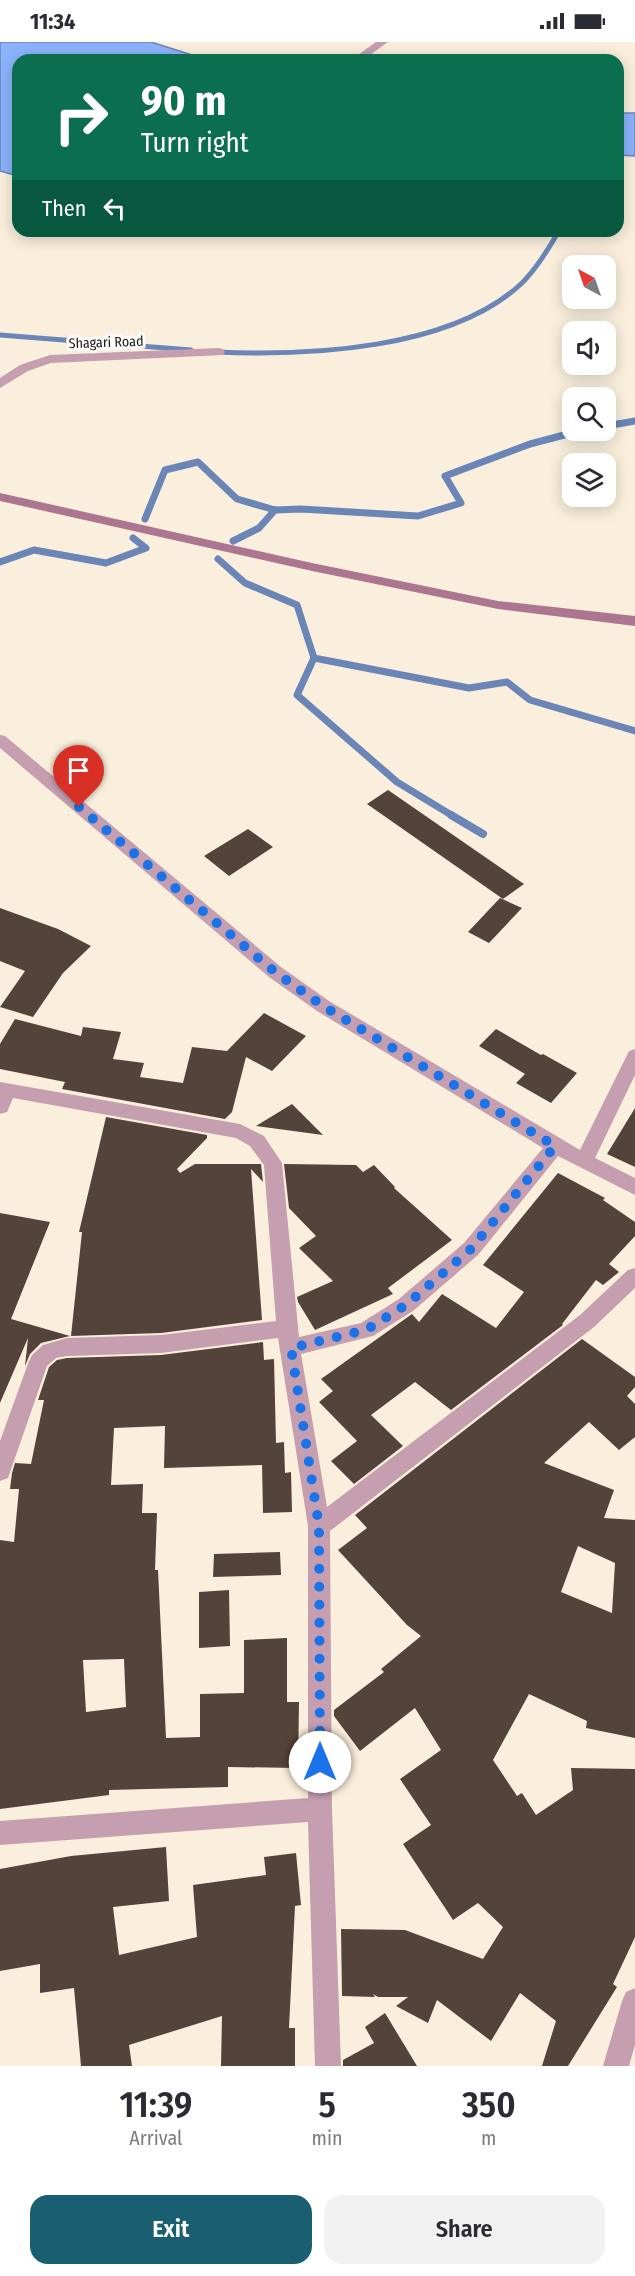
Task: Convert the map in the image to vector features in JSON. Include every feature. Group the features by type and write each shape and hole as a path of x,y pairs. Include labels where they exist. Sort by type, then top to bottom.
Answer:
{"street":[{"path":"365,54 383,42"},
{"name":"Shagari Road","path":"0,384 24,368 50,359 219,352"},
{"path":"0,497 312,567 498,605 635,621"},
{"path":"3,747 275,972 323,1006 555,1146 635,1187"},
{"path":"584,1161 635,1056"},
{"path":"3,1095 240,1131 257,1141 273,1163 289,1338 319,1526 320,1809 328,2066"},
{"path":"0,1471 39,1361 50,1351 67,1347 289,1338 366,1330 406,1305 471,1249 555,1146"},
{"path":"319,1526 586,1321 635,1276"},
{"path":"0,1833 320,1809"},
{"path":"615,2066 635,2001"}],"water":[{"path":"0,42 151,42 189,54 12,54 12,174 0,171"},
{"path":"624,113 635,113 635,156 624,155"}],"building":[{"path":"388,790 524,884 503,899 367,804"},
{"path":"248,829 273,847 229,876 204,856"},
{"path":"500,898 522,908 489,943 468,932"},
{"path":"0,908 58,929 91,946 63,973 33,1017 0,1007 25,971 0,961"},
{"path":"264,1013 306,1036 272,1071 246,1057 232,1112 225,1119 62,1089 65,1082 0,1069 0,1044 15,1019 81,1036 83,1027 121,1032 113,1059 144,1063 140,1077 183,1083 192,1047 227,1051"},
{"path":"496,1029 577,1073 551,1103 516,1083 525,1074 479,1046"},
{"path":"292,1104 323,1135 256,1126"},
{"path":"635,1108 635,1167 607,1154"},
{"path":"106,1117 207,1135 207,1138 177,1169 180,1173 195,1164 261,1164 263,1182 251,1169 262,1320 161,1333 71,1336 82,1232 79,1232"},
{"path":"284,1164 356,1165 363,1172 374,1165 394,1188 452,1240 388,1288 393,1294 315,1330 297,1297 333,1281 299,1248 316,1236 289,1208"},
{"path":"558,1173 605,1198 603,1200 635,1222 635,1236 609,1264 619,1272 603,1285 596,1280 563,1325 451,1410 415,1382 371,1415 403,1446 354,1484 331,1461 357,1441 319,1402 333,1391 321,1379 412,1314 419,1322 442,1294 496,1328 524,1292 483,1265"},
{"path":"0,1213 50,1222 11,1319 70,1336 41,1343 30,1354 25,1366 28,1338 0,1403"},
{"path":"582,1339 635,1377 635,1387 627,1396 635,1404 635,1437 619,1450 589,1422 544,1463 614,1490 604,1518 635,1520 635,1738 586,1728 587,1721 529,1694 493,1760 517,1796 522,1793 536,1815 573,1790 571,1768 635,1769 635,1937 613,1984 617,1987 568,2066 542,2066 556,2021 520,1993 491,2041 437,2000 428,2023 396,2006 408,1997 378,1997 373,1994 375,1997 342,1996 341,1929 405,1930 483,1959 503,1927 478,1903 453,1920 403,1844 431,1825 400,1779 441,1750 415,1708 360,1751 334,1716 334,1710 384,1672 381,1669 421,1636 407,1625 338,1550 367,1528 355,1515","holes":["578,1546 615,1563 612,1613 561,1592"]},
{"path":"263,1342 264,1360 274,1359 276,1443 284,1442 285,1473 291,1472 292,1512 263,1513 262,1465 164,1468 165,1426 114,1428 111,1485 143,1484 142,1513 157,1513 155,1570 158,1570 166,1738 200,1737 200,1694 244,1693 244,1640 287,1638 287,1702 299,1702 298,1768 228,1767 228,1787 109,1790 109,1795 0,1809 0,1540 14,1542 19,1489 10,1489 12,1473 15,1463 31,1464 44,1400 38,1400 49,1367 57,1360 67,1358 161,1355","holes":["124,1659 126,1707 86,1712 83,1660"]},
{"path":"280,1552 281,1575 213,1577 214,1554"},
{"path":"229,1590 230,1646 199,1648 199,1592"},
{"path":"166,1847 169,1901 113,1907 119,1955 197,1937 193,1885 266,1875 264,1857 296,1853 301,1905 295,1906 289,2028 295,2028 295,2066 221,2066 222,2016 129,2045 132,2066 81,2066 74,1988 40,1993 40,1964 0,1971 0,1869 71,1856"},
{"path":"385,2013 417,2066 343,2066 343,2060 374,2043 365,2027"}],"waterway":[{"path":"216,352 335,350 418,335 457,323 492,305 522,283 555,237"},
{"path":"0,335 191,350"},
{"path":"616,424 635,421"},
{"path":"275,510 301,509 418,516 461,503 445,476 530,444 562,436"},
{"path":"145,519 165,470 198,462 237,499 275,510"},
{"path":"233,541 259,528 275,510"},
{"path":"0,562 34,550 106,563 146,548 133,538"},
{"path":"218,559 245,583 297,605 314,658"},
{"path":"314,658 469,688 507,682 530,700 635,731"},
{"path":"314,658 297,695 397,782 453,816"},
{"path":"451,815 483,834"}],"route":[{"path":"79,807 275,972 323,1006 555,1146 471,1249 406,1305 366,1330 291,1348 319,1526 320,1762"}]}
